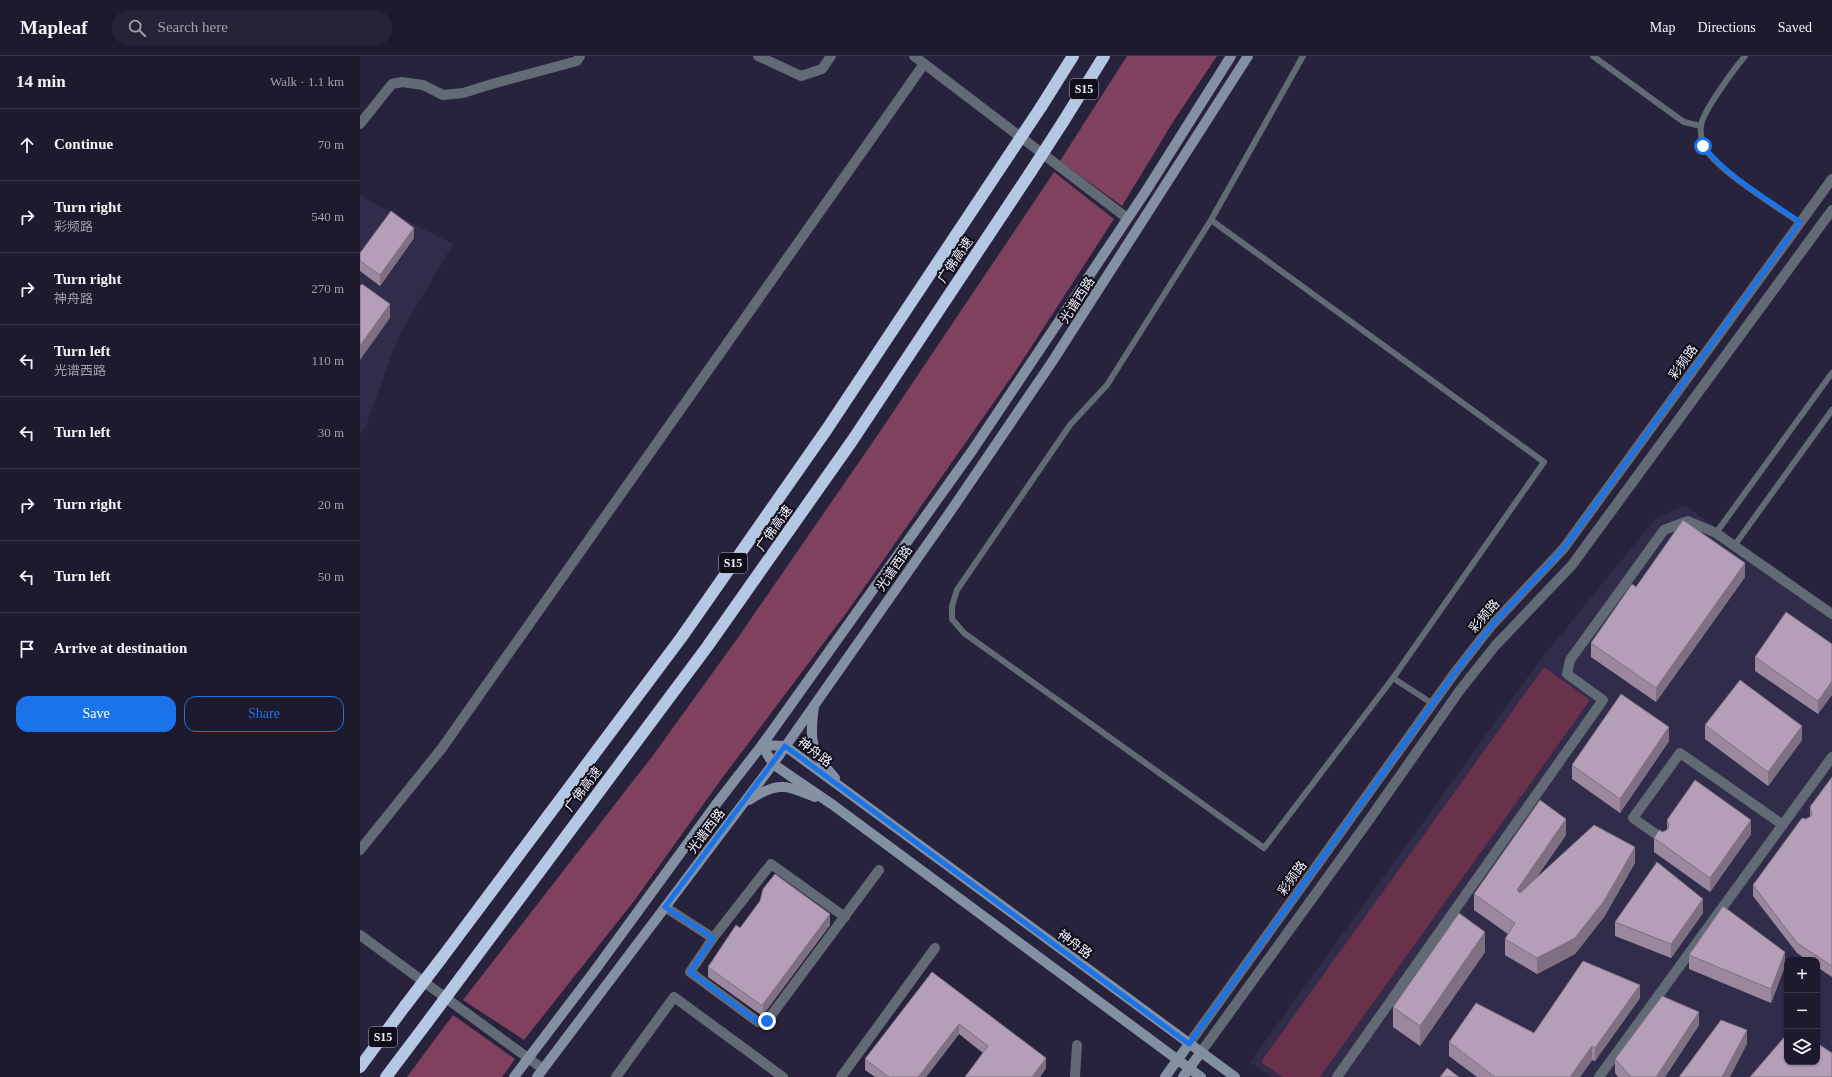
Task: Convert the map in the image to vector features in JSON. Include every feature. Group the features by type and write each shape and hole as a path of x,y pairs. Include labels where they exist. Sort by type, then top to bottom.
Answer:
{"highway":[{"name":"广佛高速","path":"360,1067 694,618 827,430 1041,107 1073,56"},
{"name":"广佛高速","path":"386,1077 462,977 716,634 852,441 1030,173 1104,56"}],"main road":[{"name":"光谱西路","path":"514,1077 593,973 712,809 762,745 972,451 1127,218 1231,56"},
{"name":"光谱西路","path":"540,1073 773,764 1052,362 1248,56"},
{"path":"814,704 810,729 816,753 822,763 850,795"},
{"path":"762,745 773,764 833,805 1201,1077"},
{"name":"神舟路","path":"762,745 785,746 1235,1077"},
{"path":"742,805 757,794 780,786 792,787 833,805"},
{"name":"彩频路","path":"1165,1077 1189,1044"},
{"path":"1183,1077 1201,1052"}],"street":[{"path":"360,124 392,84 402,82 423,85 443,95 463,93 577,61 580,56"},
{"path":"758,56 801,76 822,69 831,56"},
{"path":"914,56 1127,218"},
{"path":"360,850 442,748 924,64"},
{"name":"彩频路","path":"1189,1044 1433,704 1492,625 1564,548 1832,179"},
{"path":"1201,1052 1364,827 1460,690 1495,646 1572,565 1832,210"},
{"path":"1337,1077 1603,700 1567,674 1570,660 1664,530 1688,521 1716,533 1832,614"},
{"path":"1663,839 1633,818 1680,753 1783,825"},
{"path":"1599,1077 1832,757"},
{"path":"1792,813 1801,820"},
{"path":"845,916 771,864 713,938 690,972 758,1022 767,1021 845,916 879,870"},
{"path":"665,907 713,938"},
{"path":"360,935 528,1058 540,1073"},
{"path":"841,1077 935,948"},
{"path":"616,1077 674,997 783,1077"},
{"path":"1075,1077 1076,1045"}],"lane":[{"path":"1211,220 1544,462 1393,678 1264,848 964,633 952,619 952,606 957,590 1070,425 1107,385 1211,220 1303,56"},
{"path":"1592,56 1684,122 1700,126"},
{"path":"1745,56 1710,106 1700,126 1703,146 1716,161 1736,178 1800,222"},
{"path":"1716,533 1832,374"},
{"path":"1734,546 1832,410"},
{"path":"1393,678 1433,704"}],"shaded area":[{"path":"1127,56 1217,56 1173,122 1122,206 1060,161"},
{"path":"1054,172 1114,219 1015,372 847,612 720,781 634,901 524,1040 463,1000 654,754 737,639 877,436"},
{"path":"360,194 369,201 453,244 399,335 365,428 360,434"},
{"path":"1685,505 1832,613 1832,1077 1271,1077 1250,1062 1540,660 1656,518"},
{"path":"1544,667 1590,700 1320,1077 1283,1077 1261,1062"},
{"path":"453,1015 515,1059 502,1077 407,1077"}],"building":[{"path":"391,211 414,228 380,275 360,261 360,253"},
{"path":"362,284 390,304 360,346 360,286"},
{"path":"1683,520 1745,563 1656,688 1591,643 1632,584 1636,587"},
{"path":"1786,612 1832,644 1832,681 1818,701 1755,657"},
{"path":"1740,680 1802,726 1768,772 1705,725"},
{"path":"1621,694 1669,727 1620,799 1572,765"},
{"path":"1832,777 1832,966 1797,943 1753,885 1802,818 1806,819 1811,816 1812,813 1810,807"},
{"path":"1695,780 1751,820 1710,878 1654,838 1659,830 1663,832 1668,829 1669,825 1667,820"},
{"path":"1540,800 1566,819 1517,890 1520,893 1594,825 1635,847 1604,901 1575,938 1537,958 1505,939 1515,923 1474,894"},
{"path":"1657,862 1703,899 1671,944 1615,922"},
{"path":"775,874 830,914 761,1005 708,967 736,925 740,928 760,901 763,889"},
{"path":"1723,906 1785,952 1771,989 1689,955"},
{"path":"1459,913 1485,932 1420,1026 1393,1007"},
{"path":"1583,961 1640,985 1595,1048 1592,1046 1570,1077 1495,1077 1449,1042 1476,1003 1534,1033"},
{"path":"932,972 1046,1058 1032,1077 965,1077 988,1046 959,1024 918,1077 889,1077 865,1059"},
{"path":"1662,996 1699,1012 1656,1077 1631,1077 1615,1059"},
{"path":"1721,1020 1747,1030 1722,1077 1679,1077"},
{"path":"1784,1037 1784,1065 1820,1065 1820,1045 1832,1053 1832,1077 1750,1077"},
{"path":"1447,1068 1459,1077 1440,1077"}],"route":[{"path":"767,1021 758,1022 690,972 713,938 665,907 785,746 1189,1044 1456,671 1492,625 1564,548 1800,222 1736,178 1716,161 1703,146"}]}
